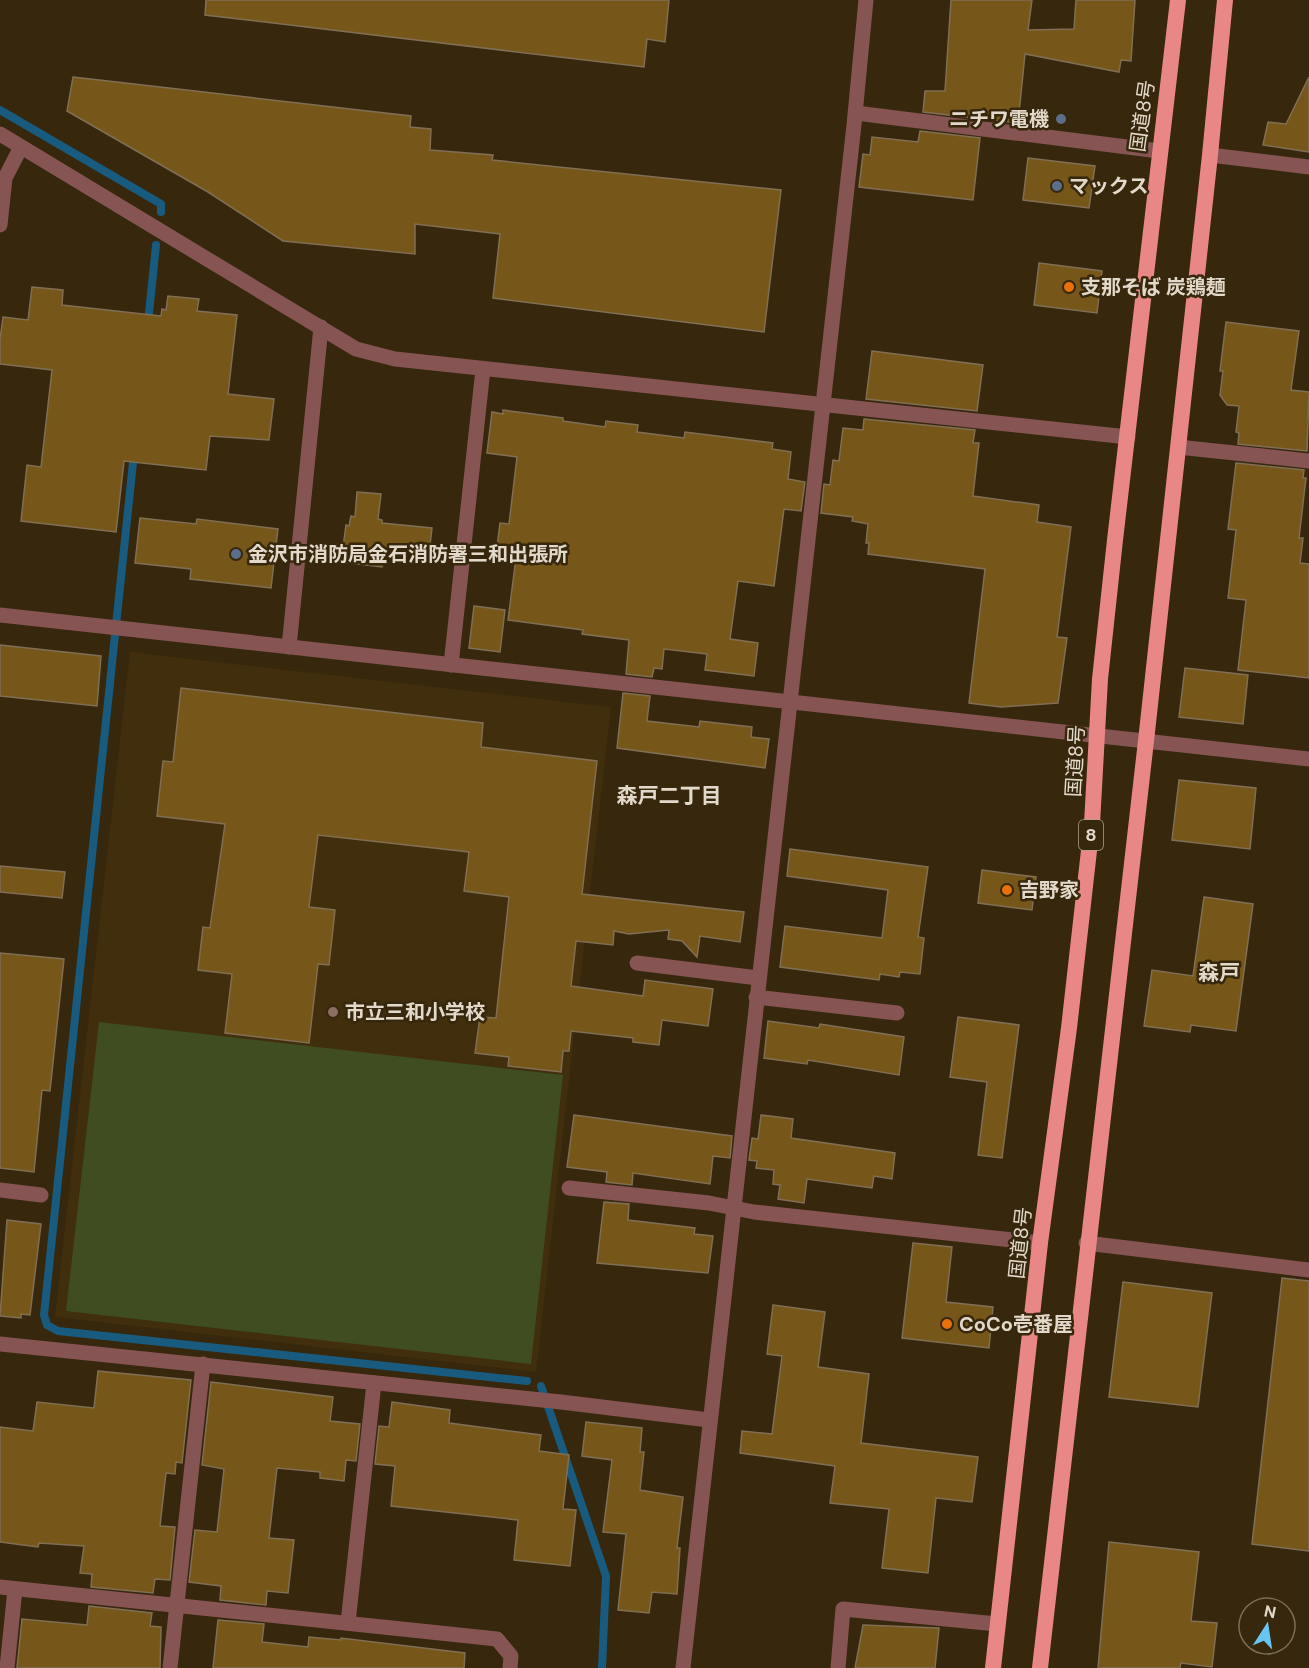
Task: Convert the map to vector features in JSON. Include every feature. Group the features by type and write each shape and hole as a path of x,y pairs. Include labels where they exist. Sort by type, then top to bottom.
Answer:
{"highway":[{"name":"国道8号","path":"993,1668 1040,1243 1073,994 1092,824 1100,679 1178,0"},
{"path":"1040,1668 1086,1243 1146,741 1225,0"}],"street":[{"path":"683,1668 856,113 866,0"},
{"path":"856,113 1159,151"},
{"path":"0,134 356,349 374,356 1128,437"},
{"path":"0,225 5,178 21,147"},
{"path":"1210,154 1309,167"},
{"path":"289,647 321,327"},
{"path":"451,665 483,369"},
{"path":"1178,447 1309,461"},
{"path":"0,615 1309,759"},
{"path":"637,963 758,978"},
{"path":"756,997 897,1013"},
{"path":"569,1188 1040,1243"},
{"path":"0,1190 41,1195"},
{"path":"1086,1243 1309,1270"},
{"path":"0,1344 561,1402 709,1420"},
{"path":"170,1668 203,1364"},
{"path":"348,1623 374,1383"},
{"path":"7,1668 8,1588 497,1639 511,1656 510,1668"},
{"path":"838,1668 843,1609 997,1624"}],"shaded area":[{"name":"市立三和小学校","path":"130,652 611,707 536,1372 55,1317"}],"green space":[{"path":"99,1022 563,1075 531,1364 66,1311"}],"building":[{"path":"206,0 669,0 665,42 647,39 644,67 205,15"},
{"path":"951,0 1032,0 1028,30 1074,29 1076,0 1135,0 1131,61 1121,60 1119,72 1025,54 1018,123 923,112 925,91 945,91"},
{"path":"73,77 411,116 410,127 431,129 430,150 493,155 492,160 781,190 764,332 493,298 500,234 415,224 415,254 283,241 208,192 67,111"},
{"path":"1309,77 1309,152 1263,145 1268,122 1286,124"},
{"path":"920,131 980,138 973,200 859,187 863,154 870,155 872,137 918,142"},
{"path":"1028,158 1095,166 1089,208 1023,200"},
{"path":"1039,263 1102,271 1097,313 1034,305"},
{"path":"32,287 63,290 62,305 161,316 162,309 166,310 168,296 199,299 197,311 237,315 228,394 274,399 269,440 210,436 206,470 124,461 116,532 21,521 27,465 41,467 52,370 0,364 0,339 3,317 28,320"},
{"path":"1226,322 1299,331 1291,390 1309,392 1307,451 1238,444 1239,433 1236,432 1239,406 1227,405 1220,395 1223,371 1220,371"},
{"path":"872,351 983,365 977,411 866,399"},
{"path":"503,410 563,418 563,421 605,427 606,421 638,425 637,432 684,438 685,432 773,443 772,449 791,452 788,479 805,482 801,511 784,509 774,586 738,581 730,639 758,643 754,676 705,670 707,654 664,649 662,669 654,668 652,677 626,674 629,640 582,634 583,630 508,620 516,558 496,555 500,523 509,524 517,457 487,453 492,412 503,414"},
{"path":"864,419 975,430 973,443 979,443 973,496 1039,505 1037,522 1071,527 1057,637 1067,638 1058,703 1001,707 969,703 985,569 868,554 869,543 866,543 868,524 852,521 853,517 821,513 824,484 830,485 833,460 839,461 843,428 863,430"},
{"path":"1236,463 1304,470 1303,478 1306,478 1299,538 1303,538 1300,563 1309,564 1309,678 1238,670 1246,600 1228,598 1236,530 1228,529"},
{"path":"357,492 381,494 378,519 382,520 382,523 432,528 429,554 383,549 382,567 341,562 346,525 349,526 351,516 355,517"},
{"path":"140,518 196,524 197,519 278,529 271,588 190,579 191,569 135,563"},
{"path":"474,606 505,610 500,652 469,648"},
{"path":"0,645 101,656 97,706 0,696"},
{"path":"1185,668 1248,675 1243,724 1179,717"},
{"path":"181,688 483,723 481,747 597,761 582,894 744,912 740,942 700,936 697,957 682,941 668,939 669,930 629,934 614,931 613,945 576,941 571,986 643,996 645,980 713,989 708,1026 662,1020 659,1045 633,1042 633,1038 571,1031 569,1051 563,1051 561,1072 508,1066 509,1057 475,1053 480,1017 496,1018 509,897 464,891 469,852 318,835 309,907 335,910 329,965 318,964 309,1043 225,1033 232,974 198,970 203,927 210,928 225,824 157,816 163,761 173,762"},
{"path":"623,693 650,696 647,721 699,727 700,721 752,727 751,737 769,739 765,768 617,748"},
{"path":"1179,780 1256,788 1250,849 1172,840"},
{"path":"790,849 928,867 918,937 924,938 920,974 900,972 899,977 880,974 879,980 780,967 785,926 882,938 888,890 787,876"},
{"path":"0,866 65,872 62,898 0,892"},
{"path":"982,870 1036,877 1032,910 978,903"},
{"path":"1204,897 1253,904 1236,1031 1191,1025 1190,1032 1144,1026 1152,970 1193,976"},
{"path":"0,953 64,959 50,1091 42,1090 34,1172 0,1168"},
{"path":"958,1017 1019,1025 1002,1158 978,1155 987,1082 950,1077"},
{"path":"768,1021 819,1028 820,1024 904,1037 899,1075 808,1060 807,1064 764,1058"},
{"path":"574,1115 732,1136 730,1158 713,1156 710,1184 633,1173 632,1185 606,1182 607,1172 567,1167"},
{"path":"761,1115 793,1119 791,1138 895,1153 892,1179 874,1176 872,1188 807,1179 804,1203 778,1199 780,1185 773,1184 774,1170 756,1168 757,1161 749,1160 752,1138 758,1139"},
{"path":"604,1202 629,1204 628,1220 695,1228 694,1234 713,1236 708,1273 597,1263"},
{"path":"7,1220 41,1224 30,1315 21,1314 21,1318 0,1316"},
{"path":"913,1243 952,1247 946,1302 993,1307 989,1348 902,1338"},
{"path":"1282,1278 1309,1281 1309,1551 1252,1544"},
{"path":"1123,1282 1212,1293 1198,1407 1109,1397"},
{"path":"773,1305 825,1312 818,1367 869,1374 861,1443 978,1457 972,1502 936,1498 928,1573 882,1568 889,1509 830,1503 835,1466 740,1453 742,1431 772,1434 782,1356 767,1354"},
{"path":"98,1371 191,1380 182,1463 176,1462 175,1474 166,1473 160,1526 175,1527 170,1580 155,1579 153,1593 91,1587 92,1574 80,1573 84,1546 39,1543 38,1547 0,1542 0,1427 33,1431 37,1402 94,1408"},
{"path":"211,1382 333,1397 330,1421 360,1424 356,1461 346,1460 344,1481 320,1478 320,1472 277,1468 269,1538 294,1540 288,1593 267,1591 266,1605 220,1600 221,1586 189,1582 195,1530 217,1532 224,1469 202,1465"},
{"path":"392,1402 450,1410 449,1423 541,1435 539,1451 569,1455 563,1509 576,1510 570,1566 514,1560 518,1520 391,1506 395,1466 375,1464 379,1426 389,1427"},
{"path":"586,1422 642,1428 640,1452 644,1452 640,1490 683,1497 677,1548 680,1548 677,1594 652,1592 649,1613 618,1610 626,1534 603,1532 612,1460 582,1456"},
{"path":"1109,1542 1199,1552 1191,1621 1217,1623 1212,1667 1181,1663 1180,1668 1098,1668"},
{"path":"89,1606 152,1613 150,1626 161,1627 160,1668 17,1668 22,1619 87,1625"},
{"path":"218,1620 264,1624 262,1642 308,1647 309,1637 341,1640 341,1638 465,1653 464,1668 213,1668"},
{"path":"863,1625 939,1628 935,1668 855,1668"}],"waterway":[{"path":"0,110 161,204 161,212"},
{"path":"148,323 156,245"},
{"path":"134,453 44,1315 47,1325 58,1331 527,1381"},
{"path":"541,1386 606,1576 602,1668"}],"place":[{"name":"ニチワ電機","path":"1061,119"},
{"name":"マックス","path":"1057,186"},
{"name":"支那そば 炭鶏麺","path":"1069,287"},
{"name":"金沢市消防局金石消防署三和出張所","path":"236,554"},
{"name":"吉野家","path":"1007,890"},
{"name":"市立三和小学校","path":"333,1012"},
{"name":"CoCo壱番屋","path":"947,1324"}],"district":[{"name":"森戸二丁目","path":"669,796"},
{"name":"森戸","path":"1219,973"}]}
